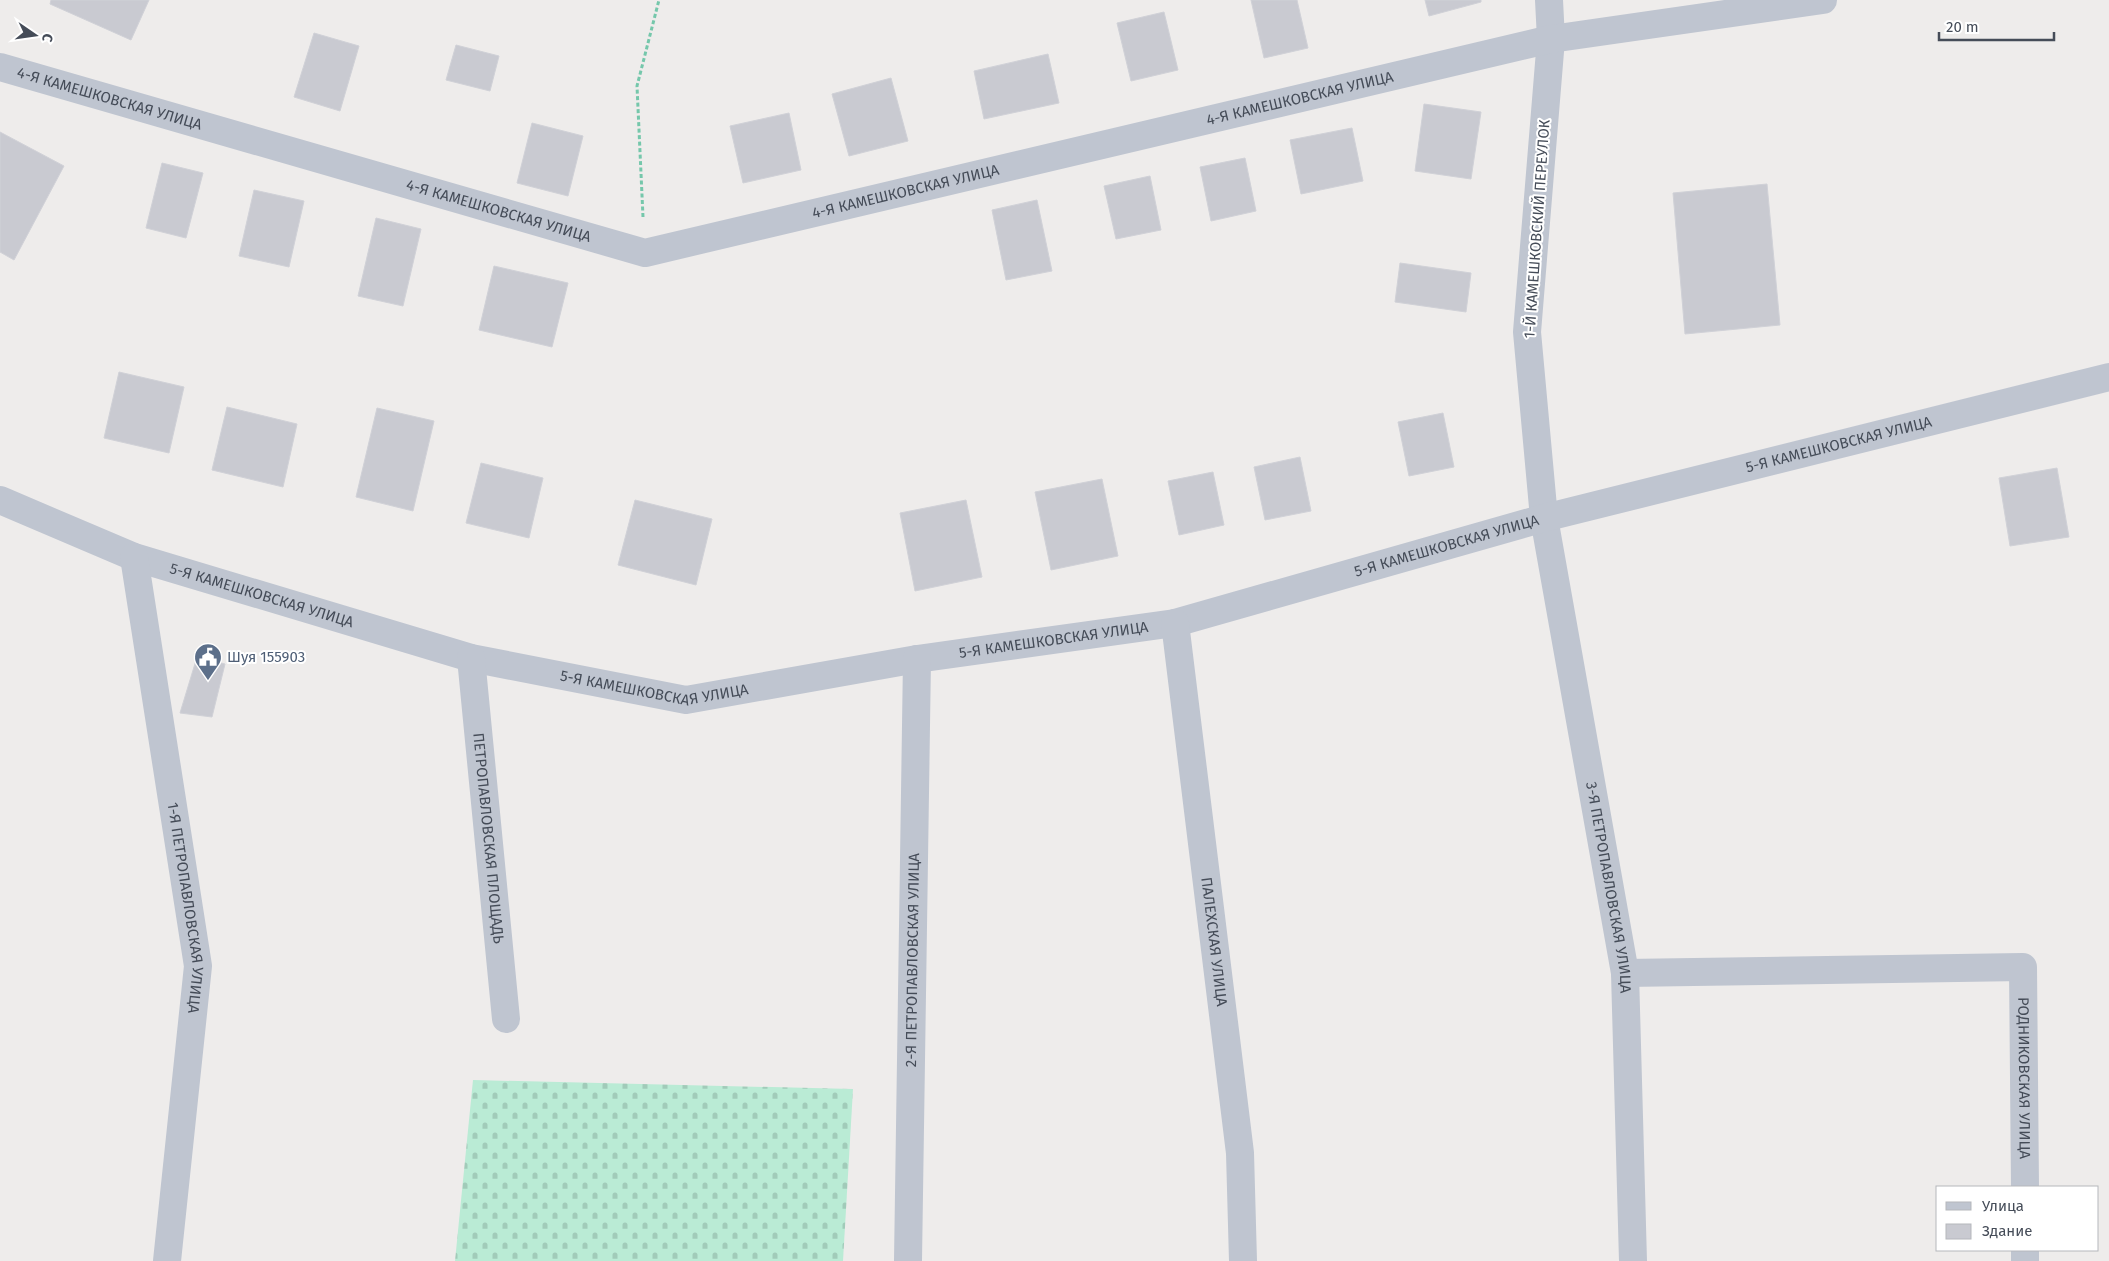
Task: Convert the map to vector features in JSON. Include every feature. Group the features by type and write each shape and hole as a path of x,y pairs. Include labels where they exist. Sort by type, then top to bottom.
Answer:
{"street":[{"name":"1-Й КАМЕШКОВСКИЙ ПЕРЕУЛОК","path":"1544,518 1527,332 1551,39 1549,0"},
{"name":"4-Я КАМЕШКОВСКАЯ УЛИЦА","path":"0,67 645,253 1551,39 1823,0"},
{"name":"5-Я КАМЕШКОВСКАЯ УЛИЦА","path":"0,500 134,557 471,658 686,700 917,659 1175,623 1544,518 2109,377"},
{"name":"3-Я ПЕТРОПАВЛОВСКАЯ УЛИЦА","path":"1544,518 1625,973 1633,1261"},
{"name":"1-Я ПЕТРОПАВЛОВСКАЯ УЛИЦА","path":"134,557 198,966 166,1261"},
{"name":"ПАЛЕХСКАЯ УЛИЦА","path":"1175,623 1240,1153 1243,1261"},
{"name":"ПЕТРОПАВЛОВСКАЯ ПЛОЩАДЬ","path":"471,658 506,1019"},
{"name":"2-Я ПЕТРОПАВЛОВСКАЯ УЛИЦА","path":"908,1261 917,659"},
{"name":"РОДНИКОВСКАЯ УЛИЦА","path":"1625,973 2023,967 2025,1186"}],"path":[{"path":"645,253 637,86 659,0"}],"green space":[{"path":"473,1080 853,1089 843,1261 455,1261"}],"building":[{"path":"51,0 149,0 131,40 50,4"},
{"path":"1251,0 1297,0 1308,48 1264,58"},
{"path":"1425,0 1481,0 1481,2 1429,16"},
{"path":"1164,12 1178,70 1131,81 1117,23"},
{"path":"314,33 359,46 340,111 294,97"},
{"path":"456,45 499,56 490,91 446,80"},
{"path":"1048,54 1059,103 984,119 974,71"},
{"path":"891,78 908,141 849,156 832,94"},
{"path":"1424,104 1481,112 1471,179 1415,171"},
{"path":"789,113 801,170 743,183 730,126"},
{"path":"532,123 583,136 568,196 517,183"},
{"path":"1352,128 1363,181 1301,194 1290,140"},
{"path":"0,132 64,166 14,260 0,252"},
{"path":"1245,158 1256,211 1211,221 1200,167"},
{"path":"162,163 203,173 186,238 146,228"},
{"path":"1150,176 1161,230 1116,239 1104,186"},
{"path":"1767,184 1780,325 1685,334 1673,193"},
{"path":"254,190 304,201 289,267 239,256"},
{"path":"1037,200 1052,271 1006,280 992,210"},
{"path":"376,218 421,229 403,306 358,296"},
{"path":"1400,263 1471,273 1466,312 1395,302"},
{"path":"494,266 568,283 552,347 479,330"},
{"path":"119,372 184,387 169,453 104,438"},
{"path":"227,407 297,424 283,487 212,470"},
{"path":"377,408 434,421 413,511 356,497"},
{"path":"1443,413 1454,467 1409,476 1398,422"},
{"path":"1300,457 1311,511 1265,520 1254,467"},
{"path":"481,463 543,478 529,538 466,523"},
{"path":"2057,468 2069,537 2010,546 1999,478"},
{"path":"1213,472 1224,525 1179,535 1168,481"},
{"path":"1102,479 1118,556 1051,570 1035,492"},
{"path":"635,500 712,519 696,585 618,565"},
{"path":"966,500 982,577 915,591 900,513"},
{"path":"197,657 225,664 212,717 180,713"}],"place":[{"name":"Шуя 155903","path":"208,681"}]}
